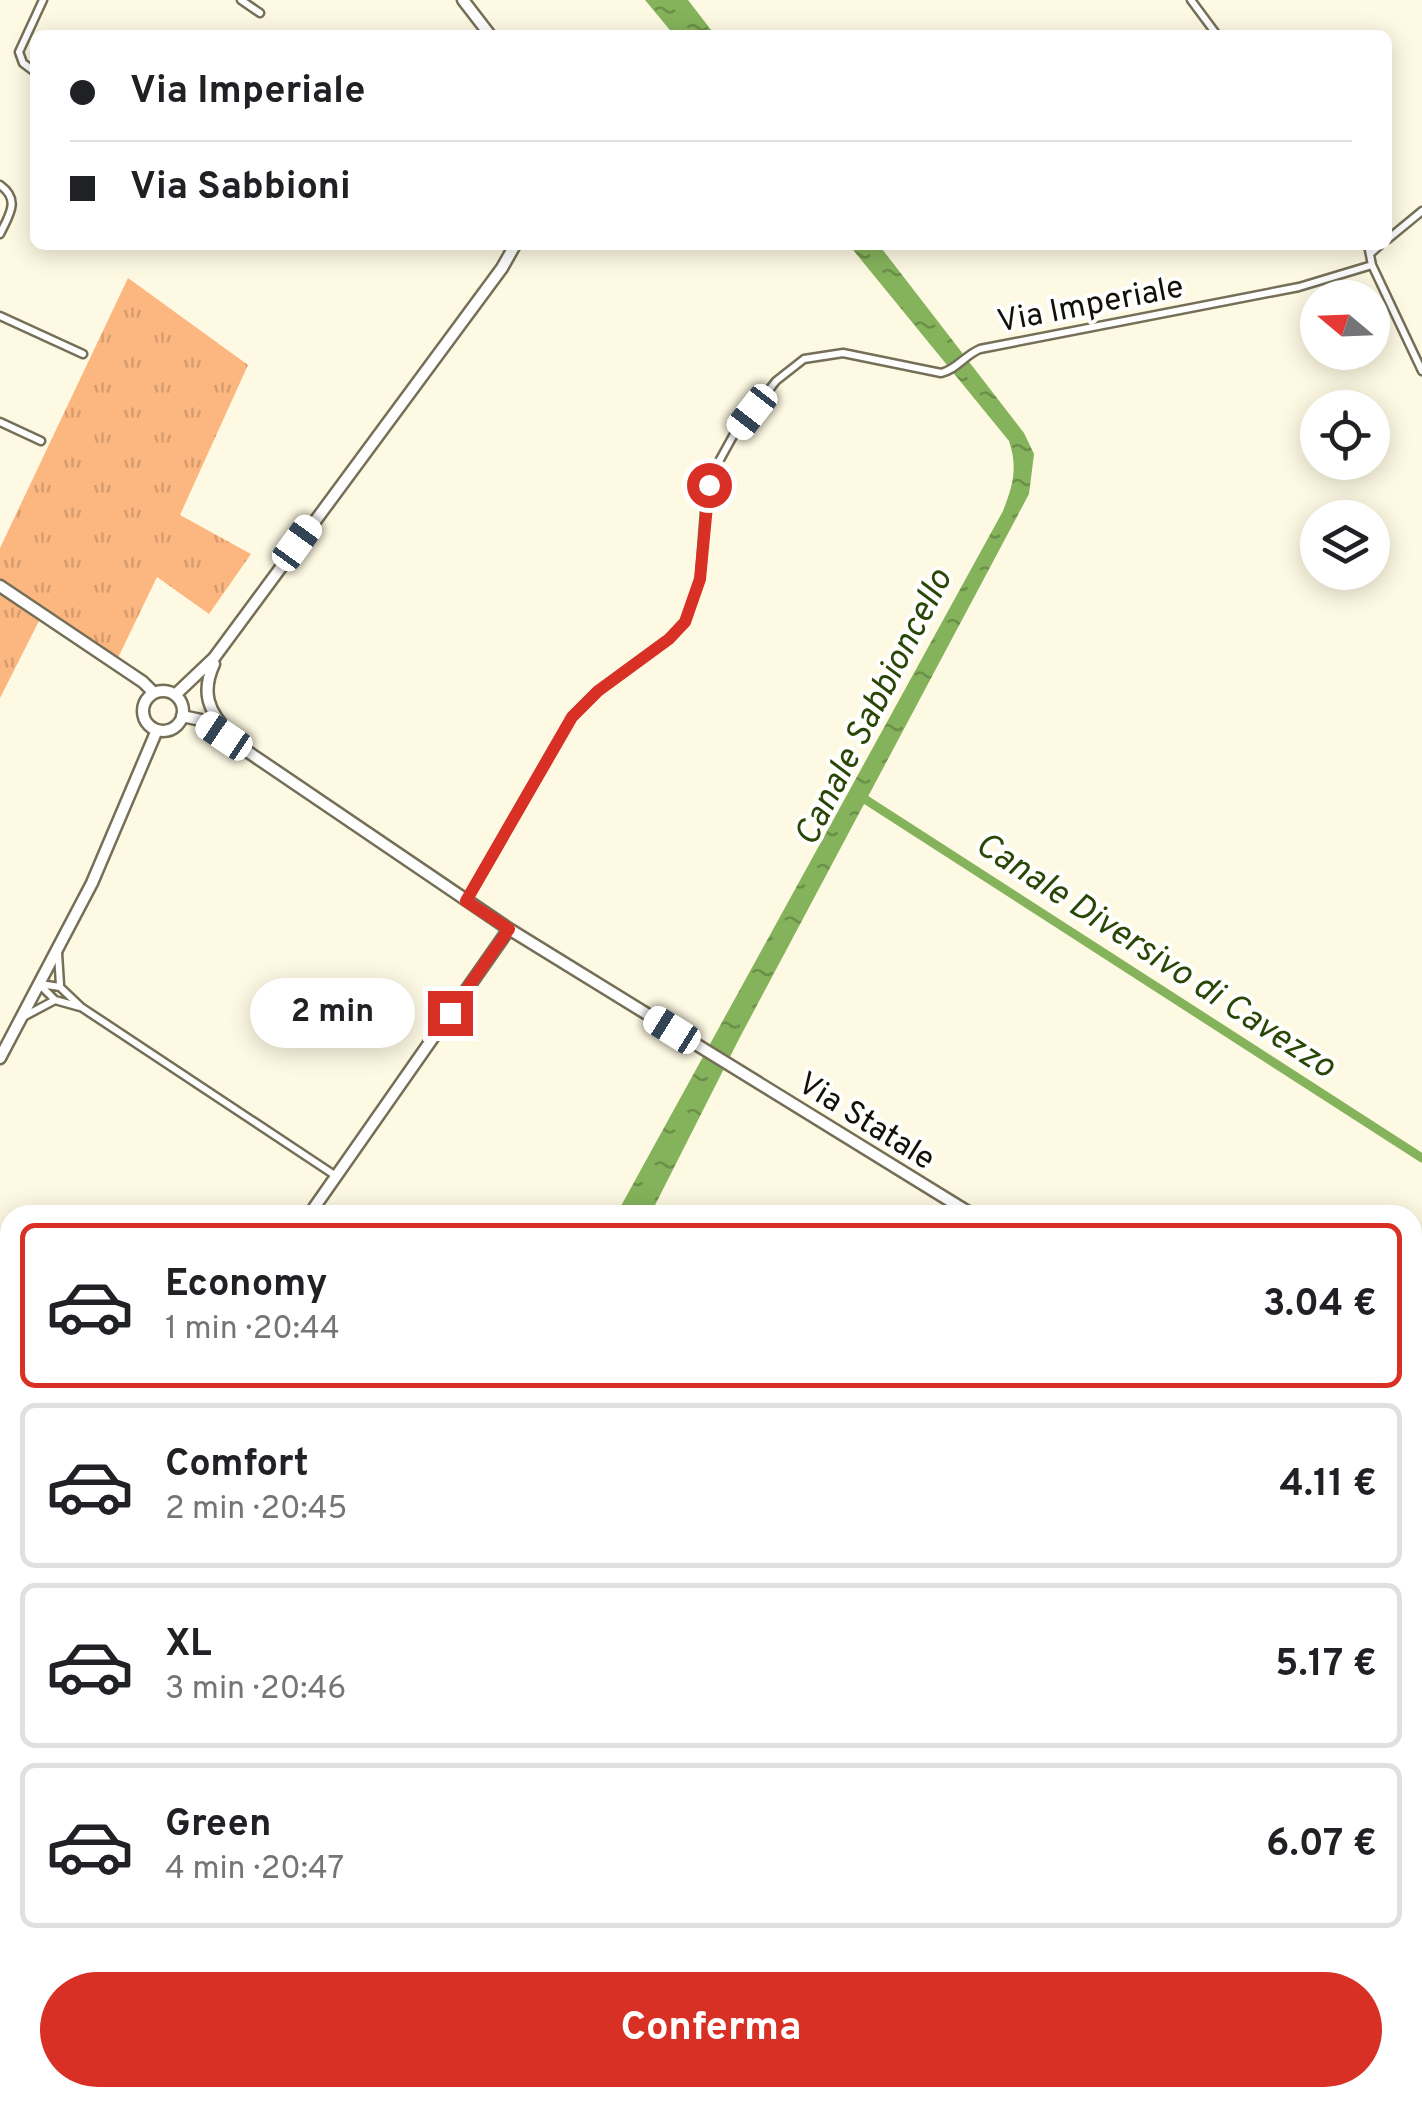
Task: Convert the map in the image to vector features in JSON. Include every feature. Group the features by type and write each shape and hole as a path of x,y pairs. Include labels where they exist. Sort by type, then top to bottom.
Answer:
{"main road":[{"path":"463,0 486,30"},
{"path":"175,695 214,658 512,250"},
{"path":"0,586 154,693"},
{"path":"214,658 206,686 208,702 219,723 248,752"},
{"path":"154,693 175,695 182,704 182,716 173,728 157,730 148,724 144,715 146,700 154,693"},
{"path":"182,716 201,720 248,752"},
{"path":"0,1058 92,883 157,730"},
{"name":"Via Statale","path":"248,752 509,929 958,1205"},
{"path":"316,1205 509,929"}],"street":[{"path":"30,68 19,52 43,0"},
{"path":"241,0 260,13"},
{"path":"1190,0 1213,30"},
{"path":"0,185 12,197 0,234"},
{"path":"1392,236 1422,212"},
{"path":"1369,250 1372,265 1422,370"},
{"name":"Via Imperiale","path":"466,901 572,717 598,691 669,639 685,622 700,579 707,491 712,474 733,436 776,381 804,359 843,353 932,373 950,371 971,353 1300,287 1372,265"},
{"path":"0,316 83,354"},
{"path":"0,422 41,441"},
{"path":"58,950 60,986"},
{"path":"40,984 54,1000 81,1007"},
{"path":"40,984 60,986 81,1007 337,1176"},
{"path":"22,1018 54,1000"}],"green space":[{"path":"128,278 248,365 180,515 251,554 209,614 157,577 114,666 40,619 0,698 0,548"}],"water":[{"path":"645,0 688,0 711,30 670,30"},
{"path":"853,250 883,250 1024,433 1034,454 1029,494 655,1205 621,1205 1003,511 1014,468 1009,441"}],"waterway":[{"name":"Canale Diversivo di Cavezzo","path":"860,796 1422,1158"}],"route":[{"path":"450,1013 509,929 466,901 560,735 581,706 669,639 690,613 700,579 709,485"}],"water label":[{"name":"Canale Sabbioncello","path":"872,707"}]}
